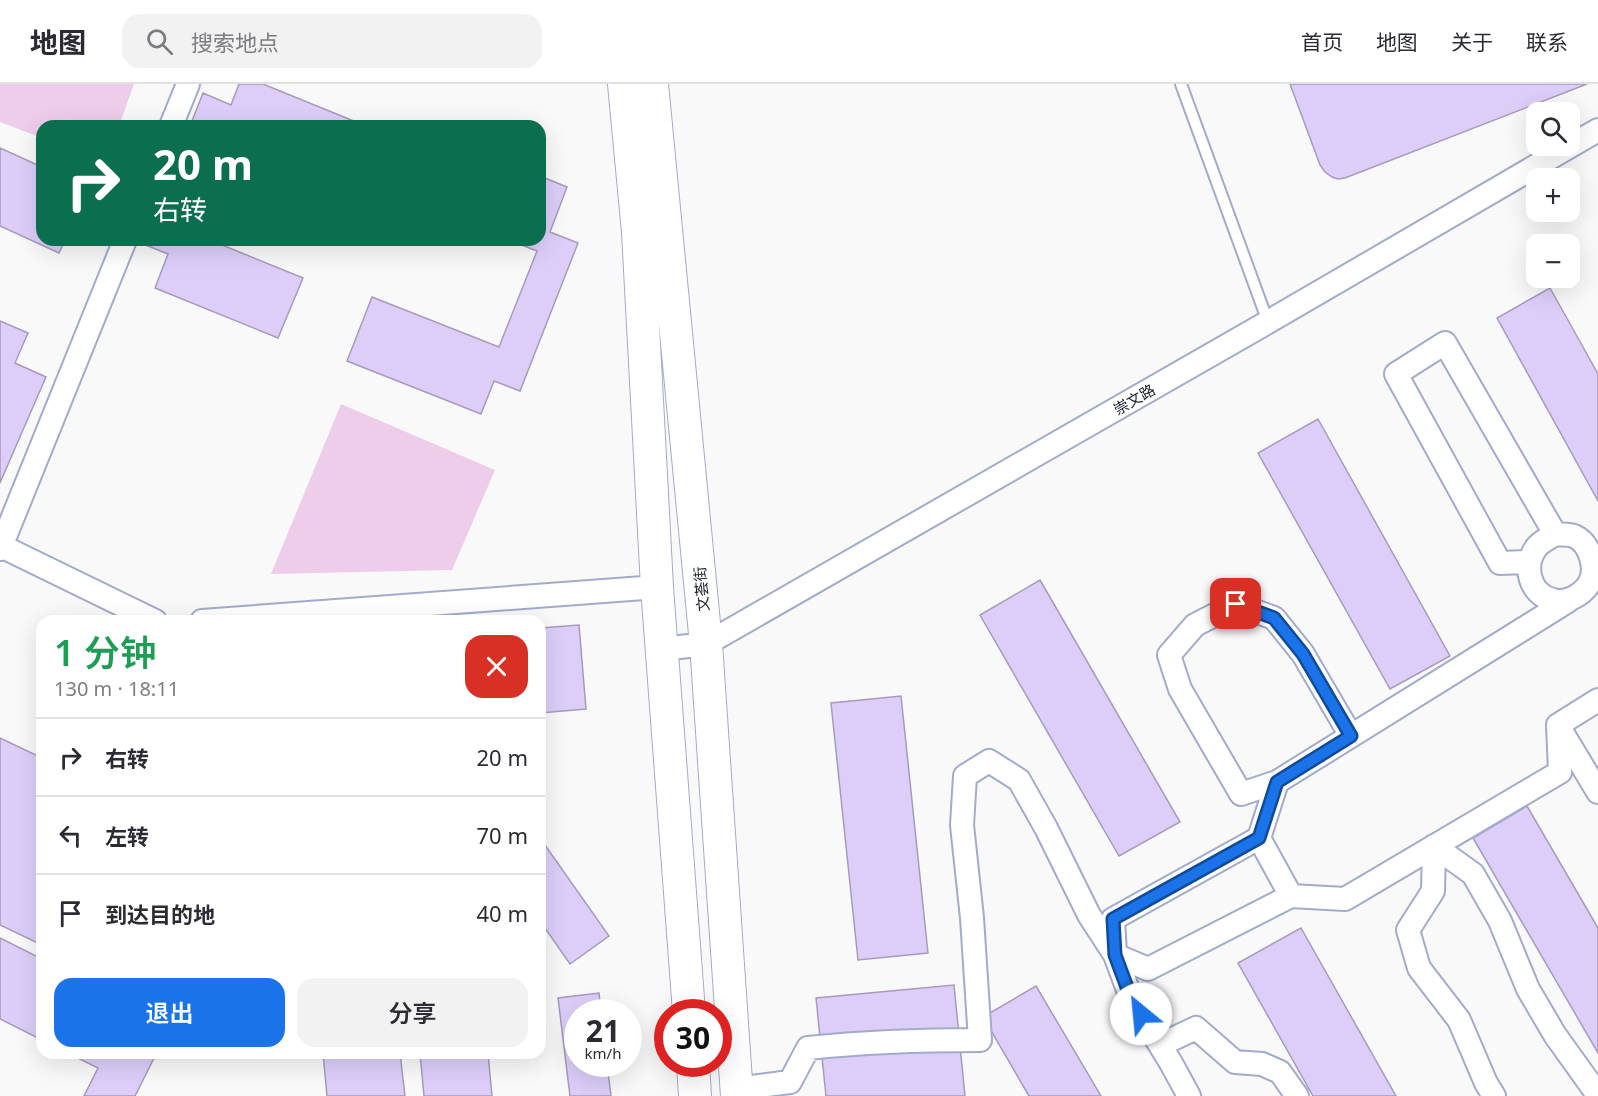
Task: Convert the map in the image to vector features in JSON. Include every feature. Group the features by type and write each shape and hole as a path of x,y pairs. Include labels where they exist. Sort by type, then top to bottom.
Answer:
{"main road":[{"path":"624,84 638,232 657,587 688,999"},
{"name":"文荟街","path":"652,84 706,644 737,1092"},
{"path":"694,1077 695,1096"}],"street":[{"path":"173,120 188,84"},
{"name":"崇文路","path":"662,649 706,644 1598,130"},
{"path":"123,246 1,548 142,615"},
{"path":"1528,562 1500,563 1396,374 1445,343 1555,534"},
{"path":"1351,736 1303,654 1274,618 1236,604 1194,625 1169,655 1180,688 1241,794 1277,782 1351,736 1568,601 1579,594 1595,589 1591,554 1583,543 1574,536 1555,534 1537,546 1528,562 1530,578 1537,592 1553,601 1568,601"},
{"path":"282,615 657,587"},
{"path":"1558,725 1598,700"},
{"path":"1115,955 1148,969 1290,896 1345,899 1560,772 1558,725"},
{"path":"1558,725 1598,792"},
{"path":"737,1092 790,1082 808,1048 911,1040 980,1041 972,918 962,825 965,776 989,761 1019,780 1046,828 1089,915 1115,955 1131,998 1189,1096"},
{"path":"1115,955 1113,919 1259,838 1277,782"},
{"path":"1259,838 1290,896"},
{"path":"1434,846 1473,874 1500,921 1528,989 1556,1035 1598,1095"},
{"path":"1434,846 1433,891 1408,930 1419,968 1459,1020 1486,1083 1494,1096"},
{"path":"1160,1046 1196,1028 1235,1062 1262,1064 1280,1072 1297,1096"}],"lane":[{"path":"1181,84 1268,322"}],"shaded area":[{"path":"0,84 134,84 121,120 36,120 36,136 0,122"},
{"path":"341,404 495,470 452,570 271,574"}],"building":[{"path":"239,84 263,84 351,120 192,120 203,93 231,105"},
{"path":"1290,84 1587,84 1541,102 1526,102 1526,108 1345,178 1332,177 1320,165"},
{"path":"0,148 36,164 36,242 0,226"},
{"path":"546,178 567,187 550,232 578,243 520,391 494,381 481,414 347,361 372,297 499,347 537,251 524,246 546,246"},
{"path":"44,246 62,246 59,253"},
{"path":"148,246 225,246 303,278 278,338 155,288 168,254"},
{"path":"1550,288 1598,374 1598,501 1497,318"},
{"path":"0,321 28,333 15,363 46,377 0,483"},
{"path":"1318,419 1450,656 1390,689 1258,453"},
{"path":"1040,580 1180,822 1119,856 980,615"},
{"path":"579,625 586,709 546,712 546,628"},
{"path":"901,696 928,953 858,960 831,703"},
{"path":"0,738 36,755 36,942 0,925"},
{"path":"1527,806 1598,928 1598,1053 1473,838"},
{"path":"546,847 609,936 570,964 546,930"},
{"path":"1301,928 1396,1096 1313,1096 1238,963"},
{"path":"0,938 36,956 36,1037 0,1019"},
{"path":"954,985 965,1096 826,1096 816,998"},
{"path":"1036,986 1101,1096 1029,1096 983,1017"},
{"path":"599,993 600,999 564,999 564,1047 558,998"},
{"path":"80,1059 154,1059 135,1096 84,1096 98,1068"},
{"path":"324,1059 401,1059 405,1096 327,1096"},
{"path":"421,1059 489,1059 492,1096 424,1096"},
{"path":"568,1077 609,1077 611,1096 570,1096"}],"route":[{"path":"1141,1014 1131,998 1115,955 1113,919 1259,838 1277,782 1351,736 1303,654 1274,618 1236,604"}]}
